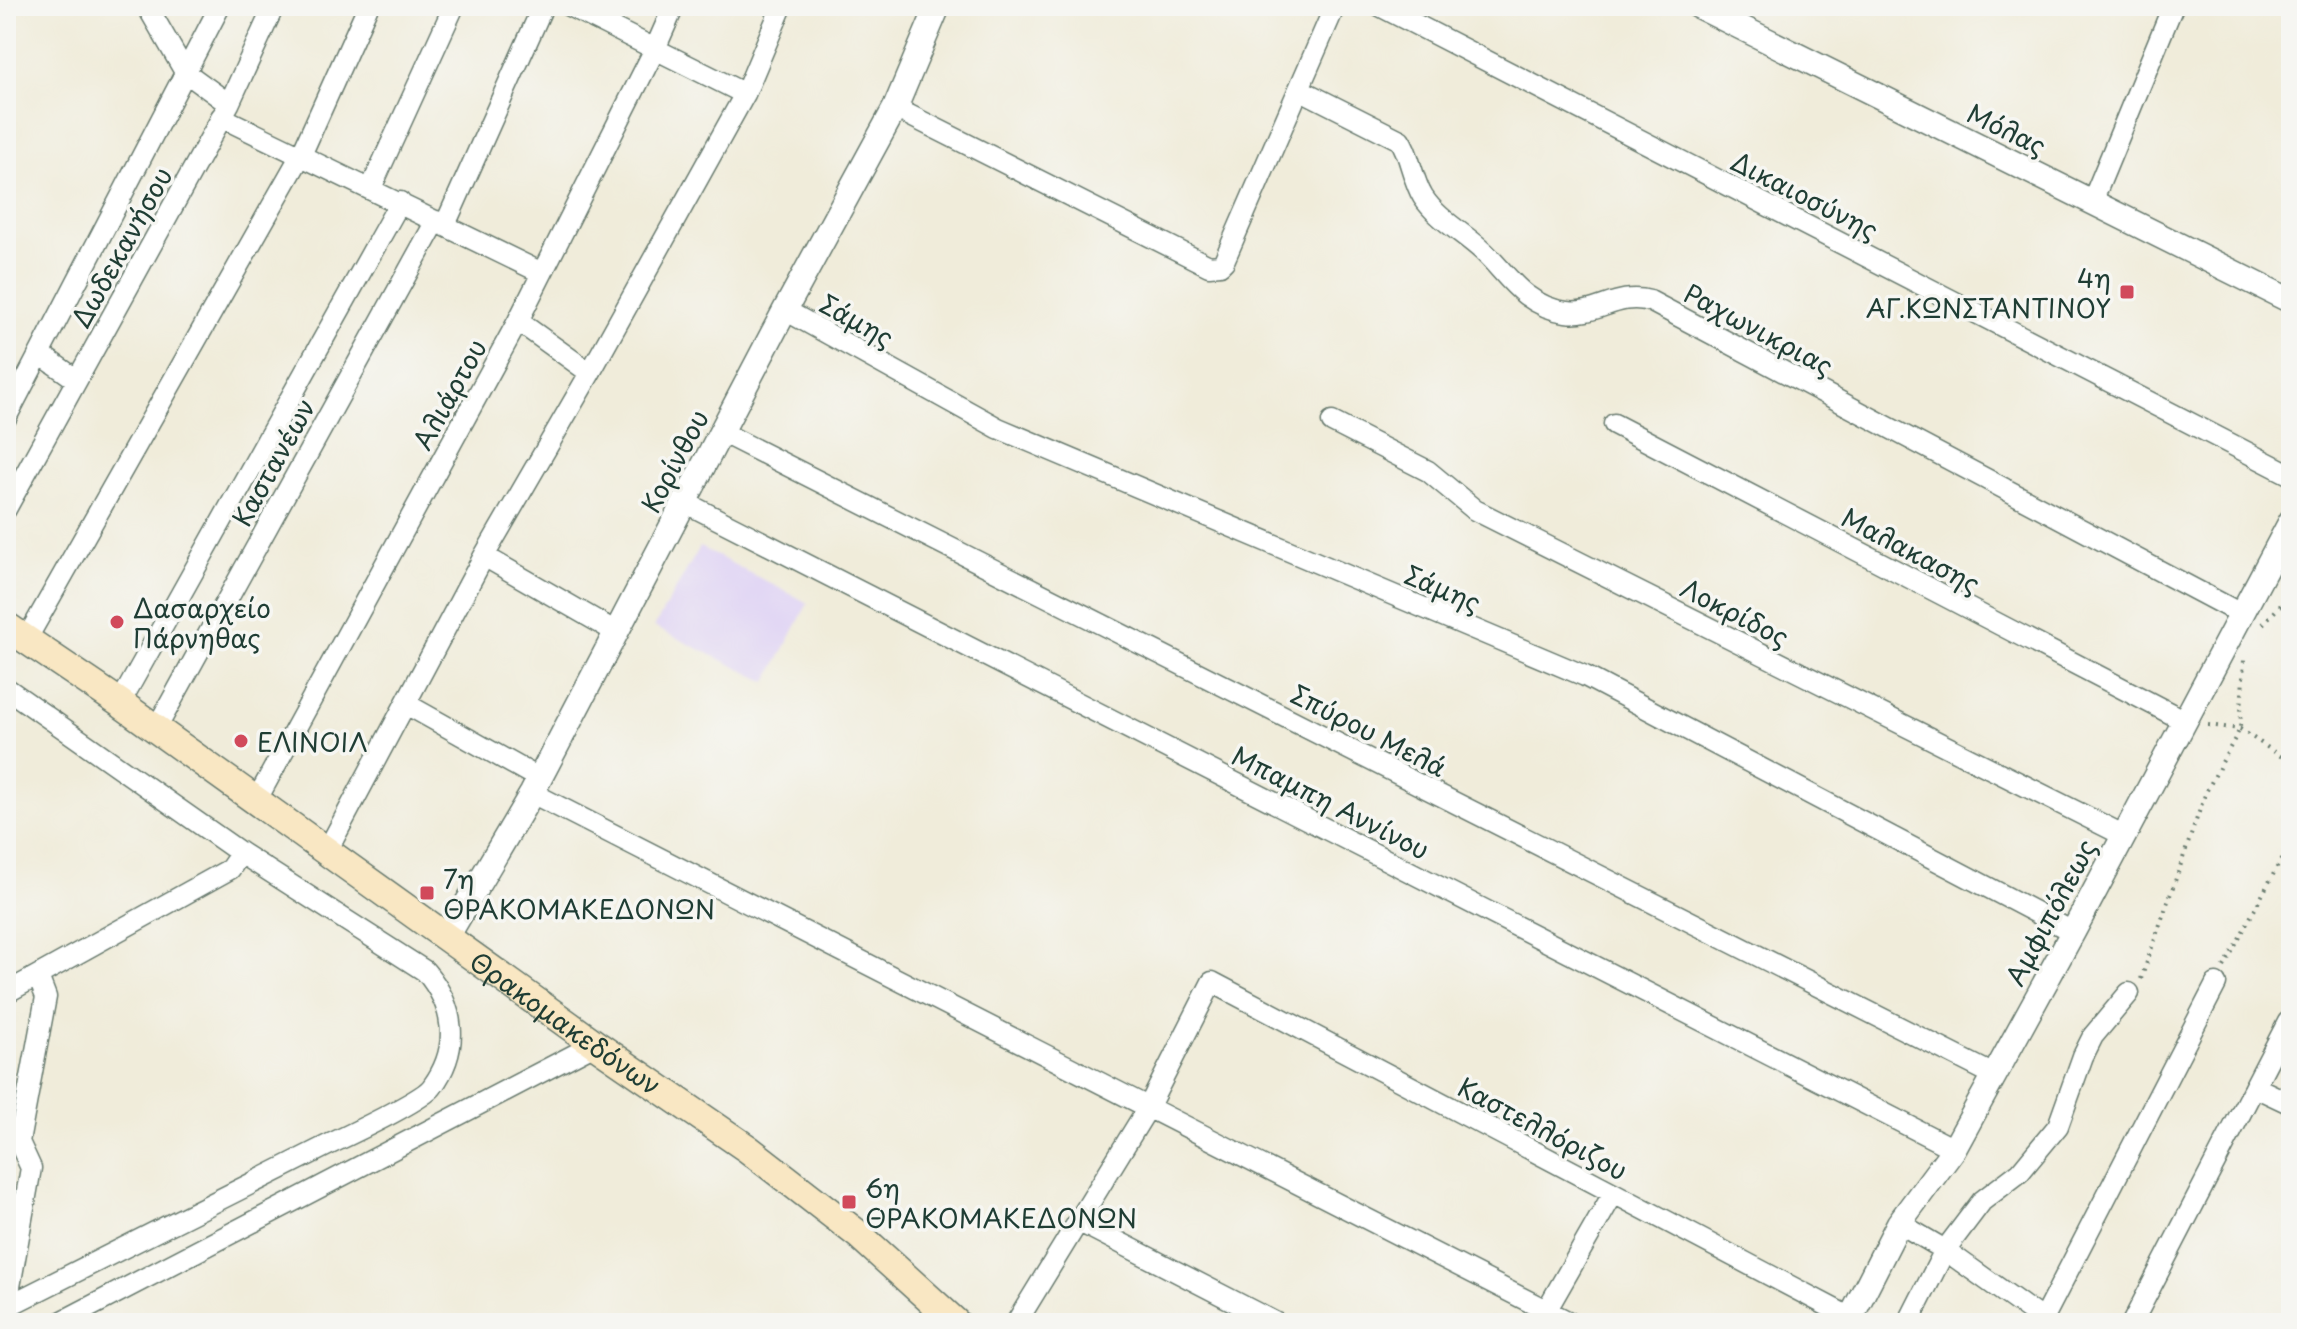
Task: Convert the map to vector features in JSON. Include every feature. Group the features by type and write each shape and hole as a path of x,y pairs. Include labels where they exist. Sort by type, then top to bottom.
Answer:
{"main road":[{"name":"Θρακομακεδόνων","path":"16,633 120,703 595,1044 748,1149 816,1199 956,1323"}],"street":[{"path":"147,6 185,72 225,110 301,155 542,273"},
{"name":"Δωδεκανήσου","path":"6,418 220,6"},
{"name":"Δωδεκανήσου","path":"6,509 225,110 274,6"},
{"path":"16,633 301,155 368,6"},
{"path":"371,188 454,6"},
{"name":"Καστανέων","path":"156,729 441,223 543,6"},
{"path":"569,6 745,94"},
{"name":"Αλιάρτου","path":"256,801 518,321 674,6"},
{"path":"327,851 484,556 745,94 782,6"},
{"name":"Κορίνθου","path":"447,937 536,786 785,310 895,108 938,6"},
{"path":"895,108 1213,266 1224,261 1335,6"},
{"name":"Δικαιοσύνης","path":"1380,6 2291,475"},
{"name":"Μόλας","path":"1698,6 2291,301"},
{"path":"2092,202 2173,6"},
{"name":"Ραχωνικριας","path":"1299,89 1400,140 1407,153 1413,178 1431,209 1480,248 1516,287 1541,304 1574,313 1627,298 1650,301 2241,614"},
{"path":"120,703 400,202"},
{"name":"Σάμης","path":"785,310 998,428 1585,676 2073,932"},
{"path":"518,321 590,373"},
{"path":"40,354 77,380"},
{"name":"Λοκρίδος","path":"1332,422 1428,471 1475,510 2123,835"},
{"name":"Μαλακασης","path":"1614,424 2185,721"},
{"name":"Σπύρου Μελά","path":"721,432 1994,1075"},
{"name":"Μπαμπη Αννίνου","path":"684,502 1954,1149"},
{"name":"Αμφιπόλεως","path":"1850,1321 1899,1223 1954,1149 2291,521"},
{"path":"484,556 616,632"},
{"path":"6,688 241,853 425,971 444,995 450,1011 450,1048 431,1089 368,1125 8,1306 31,1168 19,1142 46,997 38,976"},
{"path":"406,704 536,786 1571,1323"},
{"path":"6,993 230,869 241,853"},
{"name":"Καστελλόριζου","path":"1149,1106 1212,982 1850,1321"},
{"path":"1899,1223 1945,1250 2043,1322 2216,984"},
{"path":"1908,1323 1945,1250 1982,1201 2020,1172 2058,1126 2093,1036 2129,993"},
{"path":"2132,1323 2288,1022"},
{"path":"59,1323 595,1044"},
{"path":"2255,1087 2291,1104"},
{"path":"1016,1323 1149,1106"},
{"path":"1546,1311 1613,1194"},
{"path":"1078,1221 1276,1323"}],"path":[{"path":"2256,634 2291,594"},
{"path":"2129,993 2141,980 2206,792 2240,729 2243,661 2247,652"},
{"path":"2185,721 2240,729 2291,763"},
{"path":"2216,984 2291,841"}],"shaded area":[{"path":"700,547 808,603 767,682 654,627"}],"place":[{"name":"4η ΑΓ.ΚΩΝΣΤΑΝΤΙΝΟΥ","path":"2127,292"},
{"name":"Δασαρχείο Πάρνηθας","path":"117,622"},
{"name":"ΕΛΙΝΟΙΛ","path":"241,741"},
{"name":"7η ΘΡΑΚΟΜΑΚΕΔΟΝΩΝ","path":"427,893"},
{"name":"6η ΘΡΑΚΟΜΑΚΕΔΟΝΩΝ","path":"849,1202"}]}
